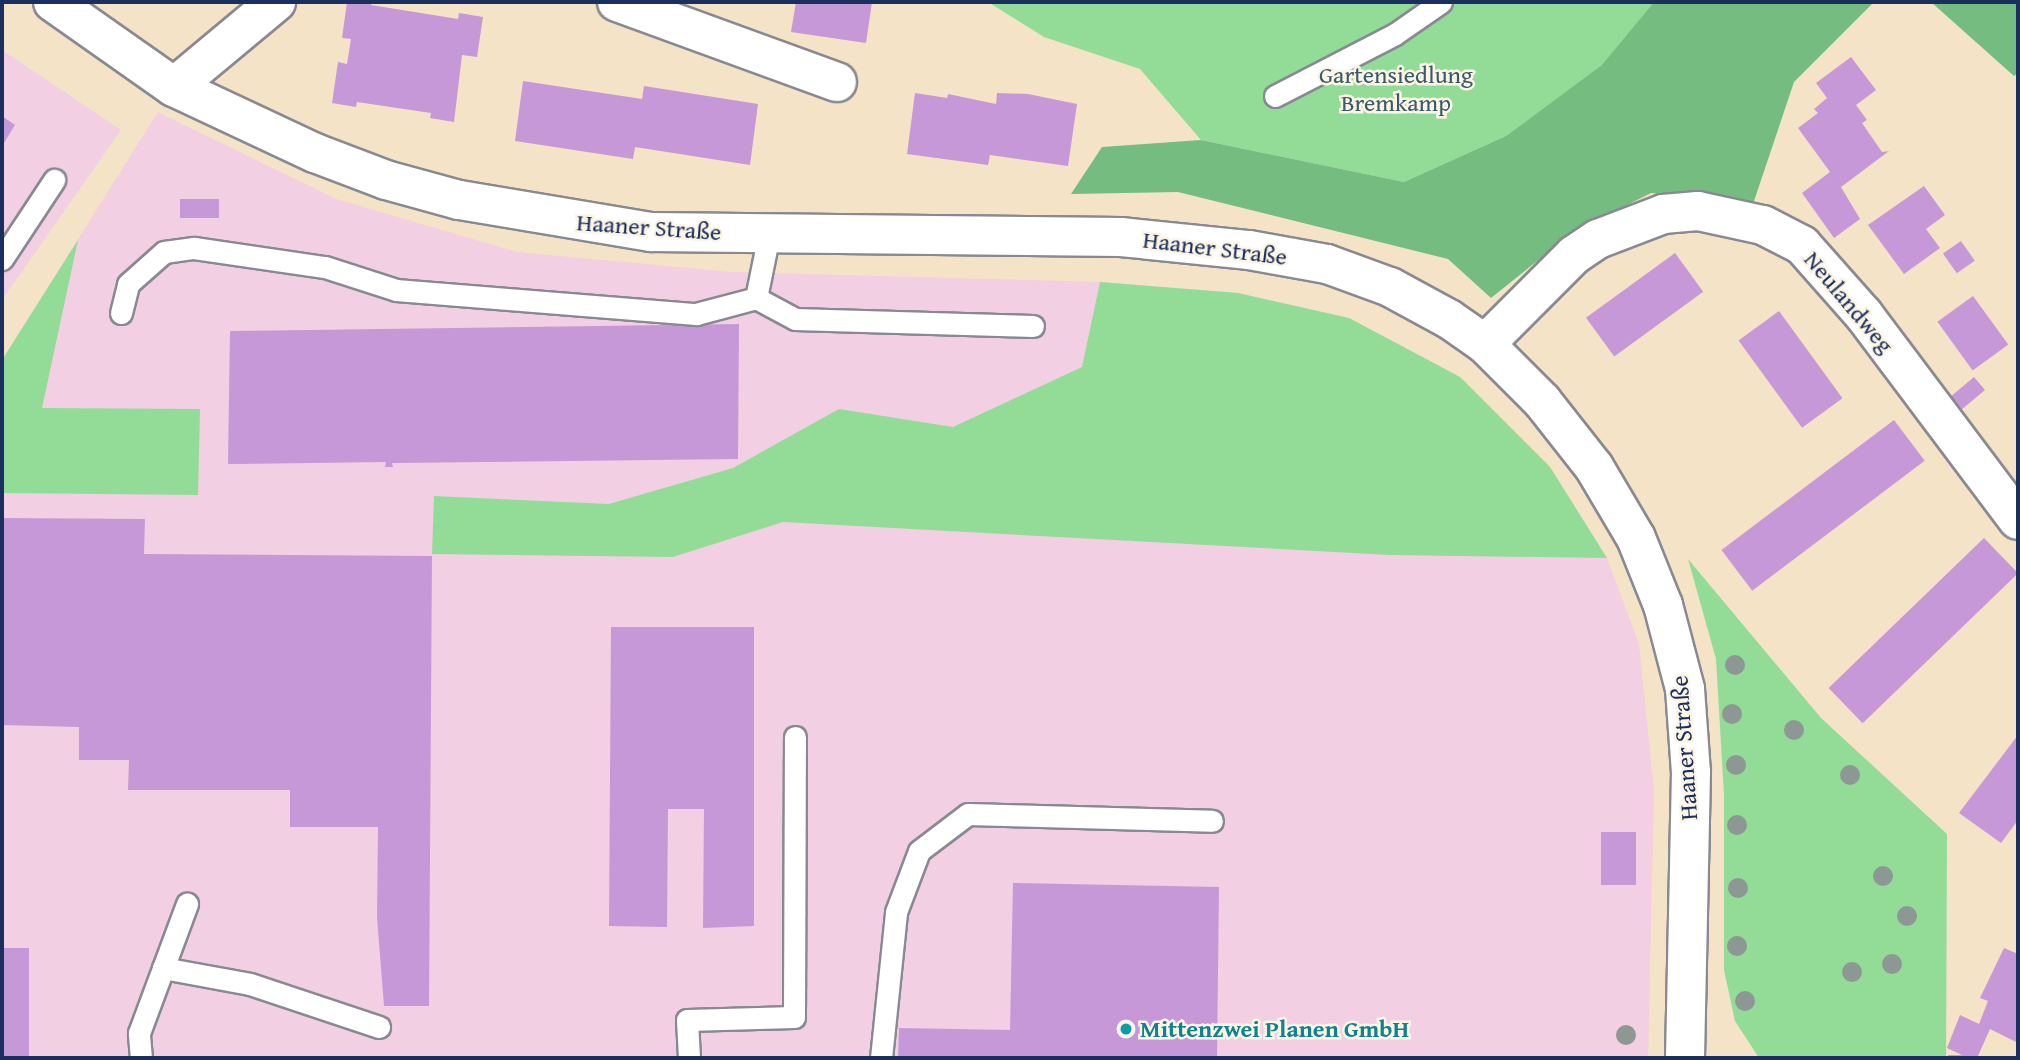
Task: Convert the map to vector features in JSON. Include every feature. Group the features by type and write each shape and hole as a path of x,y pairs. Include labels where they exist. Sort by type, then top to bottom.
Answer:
{"main road":[{"name":"Haaner Straße","path":"53,2 174,87 315,153 386,180 459,200 650,232 1121,237 1249,250 1327,264 1390,287 1485,344 1542,401 1594,467 1636,538 1663,605 1685,689 1690,772 1685,1058"},
{"path":"174,87 276,2"},
{"path":"617,2 837,82"},
{"name":"Neulandweg","path":"1485,344 1574,255 1598,239 1663,214 1698,211 1763,225 1802,246 1864,315 2018,520"}],"lane":[{"path":"1275,96 1395,34 1441,2"},
{"path":"2,259 54,180"},
{"path":"756,299 769,234"},
{"path":"121,313 128,284 163,251 194,248 325,267 409,291 696,314 756,299 795,319 1033,326"},
{"path":"689,1058 687,1020 794,1017 795,737"},
{"path":"881,1058 896,912 919,851 968,814 1212,821"},
{"path":"141,1058 139,1033 187,904"},
{"path":"163,968 250,984 379,1027"}],"shaded area":[{"path":"2,50 121,130 2,300"},
{"path":"158,112 336,199 517,252 732,272 1100,282 1238,293 1349,318 1460,377 1550,467 1607,558 1639,644 1654,791 1648,1058 2,1058 2,360"}],"green space":[{"name":"Gartensiedlung Bremkamp","path":"988,2 1654,2 1603,65 1506,136 1404,182 1201,140 1140,69 1044,37"},
{"path":"1654,2 1874,2 1794,82 1753,204 1651,193 1572,233 1491,298 1448,259 1178,192 1071,194 1102,147 1201,140 1404,182 1506,136 1602,65"},
{"path":"1931,2 2018,2 2018,73 2014,76"},
{"path":"78,240 42,408 200,409 198,495 2,493 2,360"},
{"path":"1100,282 1238,293 1349,318 1460,377 1550,467 1607,558 1390,555 783,522 673,557 432,554 434,496 609,504 733,468 839,409 953,427 1082,367"},
{"path":"1688,559 1821,718 1947,834 1946,1058 1759,1058 1735,1021 1724,970 1724,795 1716,659"}],"building":[{"path":"347,2 372,2 371,5 458,19 459,13 483,17 477,57 462,55 454,122 430,118 431,113 357,102 356,107 332,103 338,62 347,64 351,39 342,38"},
{"path":"796,2 872,2 866,43 791,32"},
{"path":"1851,57 1876,90 1856,105 1867,120 1862,123 1882,152 1889,151 1841,187 1860,219 1834,238 1802,193 1830,172 1798,128 1818,113 1814,109 1827,98 1816,83"},
{"path":"523,81 642,99 644,86 758,104 750,165 635,147 633,159 515,141"},
{"path":"915,93 947,98 948,94 996,104 997,93 1028,94 1077,104 1068,166 990,155 988,165 907,154"},
{"path":"2,116 15,125 2,146"},
{"path":"1924,186 1945,215 1926,229 1940,248 1904,274 1868,225"},
{"path":"180,199 219,199 219,218 180,218"},
{"path":"1961,241 1975,261 1957,273 1943,254"},
{"path":"1675,253 1703,292 1614,356 1586,318"},
{"path":"1973,296 2008,345 1973,370 1937,322"},
{"path":"1779,311 1842,398 1802,428 1739,340"},
{"path":"739,324 738,459 392,463 393,467 385,467 386,462 228,464 230,331"},
{"path":"1974,377 1985,390 1962,409 1951,396"},
{"path":"1894,420 1925,461 1752,591 1721,550"},
{"path":"2,518 145,519 144,554 432,556 429,1006 384,1006 377,917 378,827 290,827 290,790 128,790 129,760 79,760 79,727 2,725"},
{"path":"1984,538 2018,573 1863,723 1829,688"},
{"path":"611,627 754,627 754,926 703,928 704,809 668,809 667,927 609,926"},
{"path":"2018,735 2018,820 2001,843 1959,813"},
{"path":"1601,832 1636,832 1636,885 1601,885"},
{"path":"1013,883 1219,887 1217,1058 898,1058 899,1028 1010,1030"},
{"path":"2,948 29,948 29,1058 2,1058"},
{"path":"2004,948 2018,954 2018,1043 1990,1029 1977,1058 1948,1058 1948,1055 1962,1055 1947,1048 1960,1015 1979,1024 1988,1001 1980,998"}],"place":[{"name":"Mittenzwei Planen GmbH","path":"1126,1029"}]}
